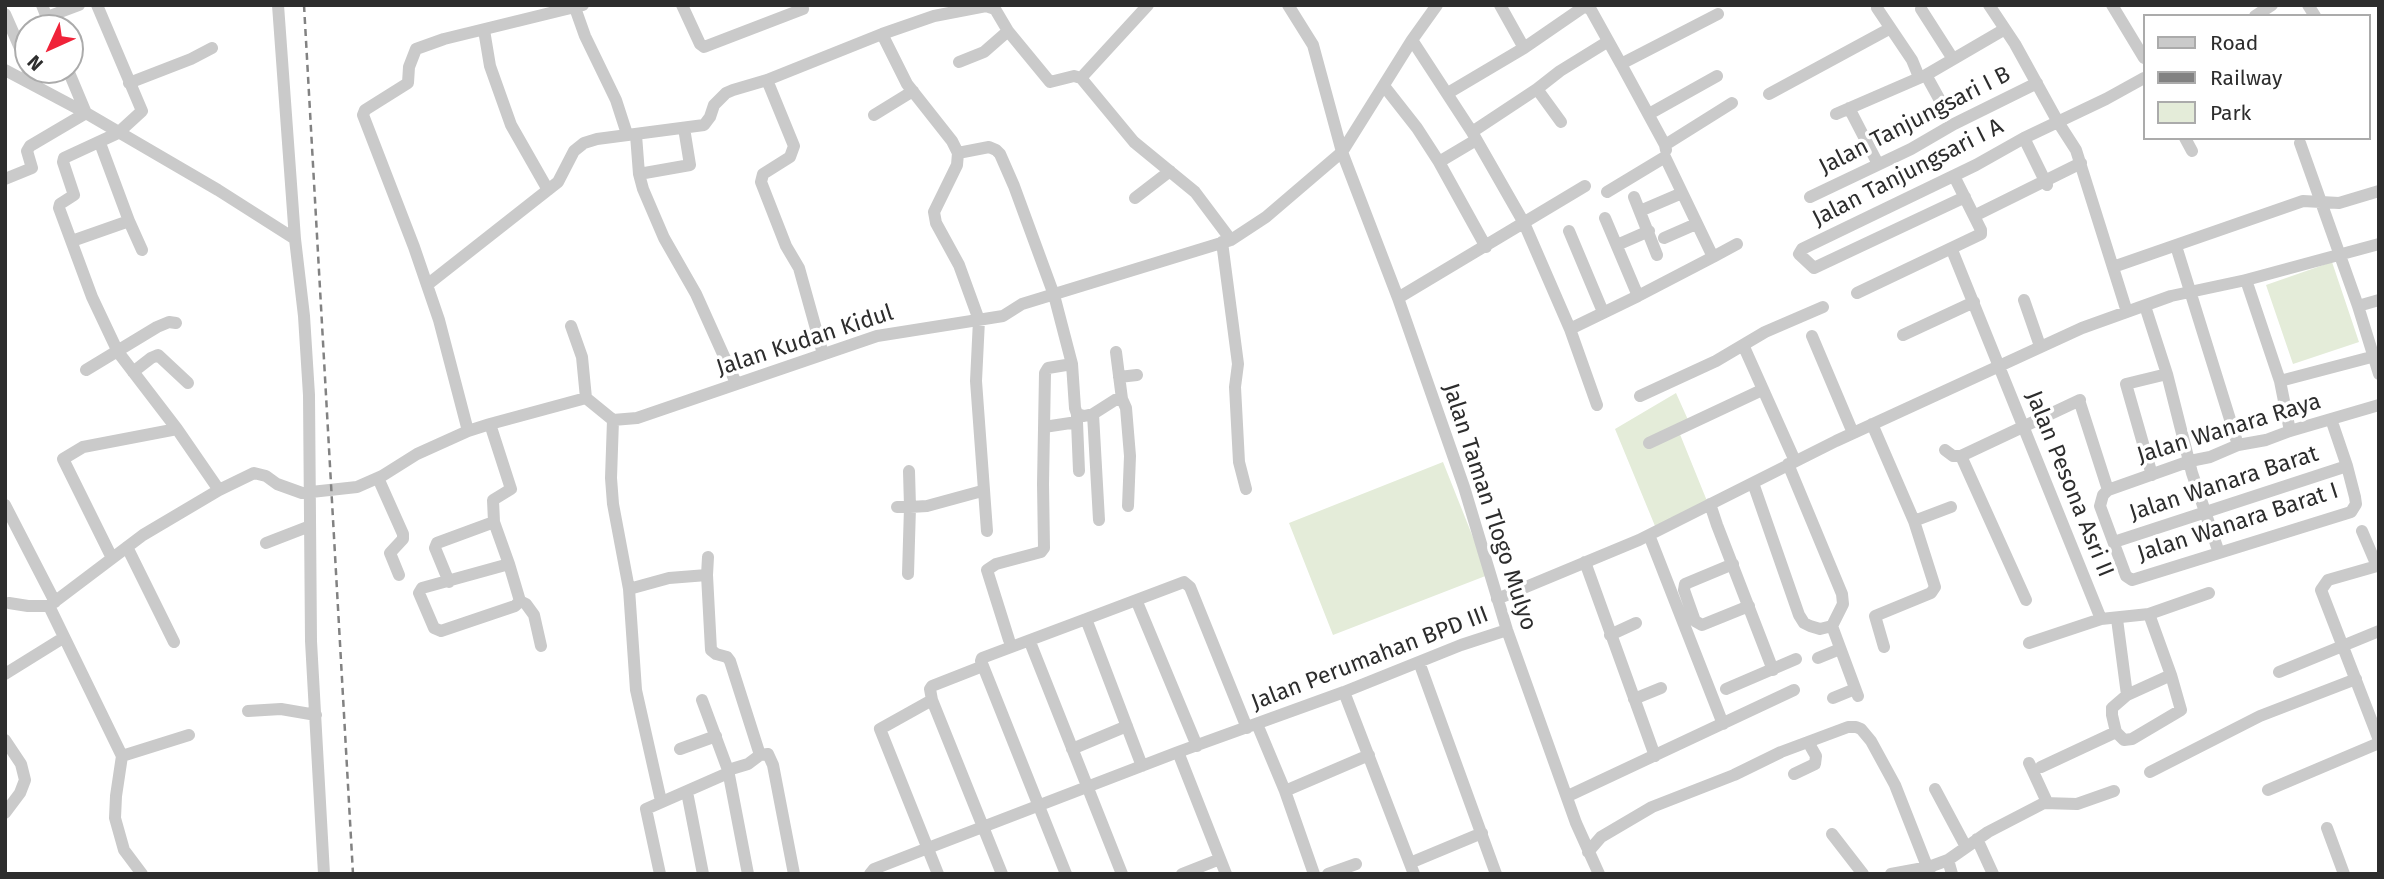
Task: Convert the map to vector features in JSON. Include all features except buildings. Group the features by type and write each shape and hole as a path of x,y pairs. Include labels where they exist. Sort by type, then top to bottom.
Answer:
{"street":[{"path":"55,14 79,5"},
{"path":"97,5 142,111 118,133 63,160 74,195 58,208 92,297 118,352 177,429 219,490"},
{"path":"278,5 309,395 311,641 304,713 324,874"},
{"path":"682,5 700,44 704,47 803,9"},
{"path":"1081,78 1148,5"},
{"name":"Jalan Taman Tlogo Mulyo","path":"1288,5 1313,45 1342,152 1398,298 1464,487 1507,630 1588,852 1599,874"},
{"name":"Jalan Kudan Kidul","path":"613,420 649,415 736,383 892,332 1003,316 1021,304 1227,241 1266,217 1342,152 1437,5"},
{"path":"1500,5 1524,48"},
{"path":"1989,5 2006,29 2076,150 2127,312"},
{"path":"2112,5 2142,55"},
{"path":"468,431 455,375 427,285 363,115 365,110 408,83 409,67 416,49 444,39 577,6 584,36 632,135 643,190 664,238 696,294 736,383"},
{"path":"427,285 561,179 574,151 580,146 597,139 704,125 714,105 726,93 767,80 882,34 930,11 986,6 995,9 1008,31 1050,82 1074,76 1081,78 1134,142 1202,200 1227,241 1238,364 1235,387 1238,453 1246,489"},
{"path":"1448,93 1524,48 1585,6 1591,10 1649,114 1682,193 1713,257"},
{"path":"1877,8 1942,104"},
{"path":"1921,9 1953,59"},
{"path":"5,14 14,34"},
{"path":"1620,64 1718,14"},
{"path":"1769,94 1889,29"},
{"path":"1836,114 1922,76 2006,29"},
{"path":"484,30 490,66 511,125 548,190"},
{"path":"959,62 984,52 1008,31"},
{"path":"882,34 896,65 958,153 957,165 934,212 936,223 959,265 979,320 976,380 987,531"},
{"path":"1412,40 1448,93 1524,223 1570,329 1597,405"},
{"path":"1439,162 1536,89 1607,42"},
{"path":"129,83 191,60 212,48"},
{"path":"1649,114 1717,76"},
{"name":"Jalan Tanjungsari I A","path":"1965,197 1816,267 1812,268 1799,254 1800,251 1954,176 2142,79"},
{"path":"767,80 794,146 790,158 763,174 761,182 786,246 799,268 823,354"},
{"name":"Jalan Tanjungsari I B","path":"1810,197 1911,149 1954,124 2037,83"},
{"path":"33,84 218,190 295,239"},
{"path":"74,84 86,113"},
{"path":"1384,86 1417,128 1439,162 1486,247"},
{"path":"1536,89 1561,122"},
{"path":"874,115 913,91"},
{"path":"1607,191 1732,103"},
{"path":"1849,108 1878,164"},
{"path":"5,179 32,168 27,151 30,146 86,113"},
{"path":"639,174 690,165 684,128"},
{"path":"2024,138 2046,183"},
{"path":"2186,140 2192,150"},
{"path":"100,142 142,250"},
{"path":"2300,143 2377,355 2379,374"},
{"path":"958,153 989,147 1000,153 1054,295 1072,364 1079,471"},
{"path":"1975,217 2082,166"},
{"path":"1135,198 1170,171"},
{"path":"1857,293 1981,234 1954,176"},
{"path":"1398,298 1585,186"},
{"path":"2113,267 2303,201 2339,203 2379,191"},
{"path":"1640,211 1682,193"},
{"path":"1634,198 1657,255"},
{"path":"1605,218 1638,296"},
{"path":"72,241 130,221"},
{"path":"1664,238 1696,224"},
{"path":"1569,231 1603,312"},
{"path":"1617,245 1649,231"},
{"path":"1497,599 1649,535 1853,433 2082,328 2191,291 2246,280 2379,243"},
{"path":"1570,329 1737,244"},
{"path":"2176,246 2238,445"},
{"name":"Jalan Pesona Asri II","path":"1952,250 2101,619"},
{"path":"2246,280 2280,381 2290,431"},
{"path":"2024,300 2040,346"},
{"path":"2358,306 2379,300"},
{"path":"1903,335 1974,302"},
{"path":"2145,306 2167,374 2192,473 2219,553"},
{"path":"1640,396 1744,347 1765,332 1823,307"},
{"path":"86,370 157,327 169,322 176,323"},
{"path":"571,326 582,357 586,398 613,420 613,504 629,589 636,690 662,801"},
{"path":"1812,336 1853,433"},
{"path":"1744,347 1842,594 1843,604 1832,626 1856,692 1833,698"},
{"path":"1116,352 1122,399 1129,422 1128,506"},
{"path":"133,372 158,355 188,383"},
{"path":"2280,381 2377,355"},
{"path":"1009,640 986,570 996,564 1041,552 1045,546 1043,484 1046,370 1072,364"},
{"path":"2152,475 2126,384 2167,374"},
{"path":"1119,377 1137,375"},
{"path":"1649,443 1762,390"},
{"path":"9,603 28,606 52,604 127,547 219,490 254,473 267,476 293,491 309,493 357,487 378,478 417,454 468,431 586,398"},
{"path":"1044,427 1093,414 1106,404 1122,399"},
{"path":"1945,450 1954,456 1961,456 2080,402 2108,490 2100,504 2114,542"},
{"name":"Jalan Wanara Raya","path":"2108,490 2190,461 2210,457 2238,445 2266,440 2379,405"},
{"path":"1093,414 1100,520"},
{"path":"2331,419 2347,466"},
{"path":"490,424 511,489 493,500 494,522 520,601 526,604 534,615 541,646"},
{"path":"1872,424 1914,520 1935,587 1931,593 1875,616 1884,647"},
{"path":"112,558 63,459 83,447 177,429"},
{"path":"1961,456 2026,600"},
{"name":"Jalan Wanara Barat I","path":"2114,542 2126,576 2132,580 2351,512 2356,504 2347,466"},
{"name":"Jalan Wanara Barat","path":"2114,542 2347,466"},
{"path":"908,574 903,507 909,471"},
{"path":"378,478 403,534 403,539 390,553 399,575"},
{"path":"1753,482 1799,615 1804,623 1810,626 1820,629 1832,626"},
{"path":"903,507 927,506 982,491"},
{"path":"1710,504 1773,670"},
{"path":"5,505 52,604 63,638 79,664 122,756 115,818 124,850 142,874"},
{"path":"1914,520 1951,507"},
{"path":"449,582 435,548 437,543 494,522"},
{"path":"265,543 310,526"},
{"path":"2268,790 2379,742 2322,598 2322,586 2328,580 2377,566 2362,531"},
{"path":"1649,535 1723,724"},
{"path":"127,547 174,642"},
{"path":"708,556 711,650 730,661 764,755 773,765 794,874"},
{"path":"1585,562 1656,756"},
{"path":"509,564 419,591 436,630 441,631 515,606 520,601"},
{"path":"1733,565 1685,584 1684,590 1695,621 1702,625 1749,606"},
{"path":"629,589 668,578 707,575"},
{"name":"Jalan Perumahan BPD III","path":"1137,602 1184,582 1190,587 1252,726"},
{"path":"2029,643 2101,619 2149,614 2209,593"},
{"path":"1066,874 982,658 1137,602 1197,746"},
{"path":"2149,614 2171,675 2181,706 2179,713 2132,739 2124,740 2116,732 2112,708 2127,695 2171,675"},
{"path":"1088,619 1142,766"},
{"path":"2117,619 2127,695"},
{"path":"1610,635 1636,623"},
{"name":"Jalan Perumahan BPD III","path":"874,872 928,848 1178,752 1507,630"},
{"path":"2278,672 2379,631"},
{"path":"5,674 63,638"},
{"path":"1030,642 1122,874"},
{"path":"1818,658 1840,649"},
{"path":"1726,689 1796,659"},
{"path":"1419,662 1496,874"},
{"path":"983,666 932,686 930,690 1002,874"},
{"path":"2150,772 2260,716 2356,679"},
{"path":"1634,699 1661,688"},
{"path":"1568,796 1794,691"},
{"path":"1344,692 1412,868 1482,834"},
{"path":"702,700 728,771 748,874"},
{"path":"932,700 880,729 938,874"},
{"path":"248,711 281,709 304,713"},
{"path":"1072,749 1126,726"},
{"path":"1252,726 1285,791 1314,874"},
{"path":"1588,852 1601,837 1652,807 1734,775 1781,752 1848,727 1861,729 1871,741 1895,785 1930,870"},
{"path":"2047,802 2035,765 2116,732"},
{"path":"122,756 189,736"},
{"path":"680,749 716,736"},
{"path":"5,740 11,759 21,764 25,780 20,793 5,813"},
{"path":"1794,774 1815,764 1816,756 1808,742"},
{"path":"1178,752 1226,874"},
{"path":"660,874 646,809 764,755"},
{"path":"1285,791 1368,755"},
{"path":"1935,789 1993,874"},
{"path":"1891,874 1930,870 1972,843 2047,802 2077,804 2114,791"},
{"path":"687,792 703,874"},
{"path":"2327,828 2344,874"},
{"path":"1832,834 1863,874"},
{"path":"1182,874 1220,859"},
{"path":"1948,860 1952,874"},
{"path":"1328,874 1356,864"}],"green space":[{"path":"2332,262 2359,342 2293,364 2266,285"},
{"path":"1676,393 1689,422 1677,427 1707,501 1655,526 1615,429"},
{"path":"1443,462 1488,575 1333,635 1289,523"}],"railway":[{"path":"304,5 353,874"}]}
